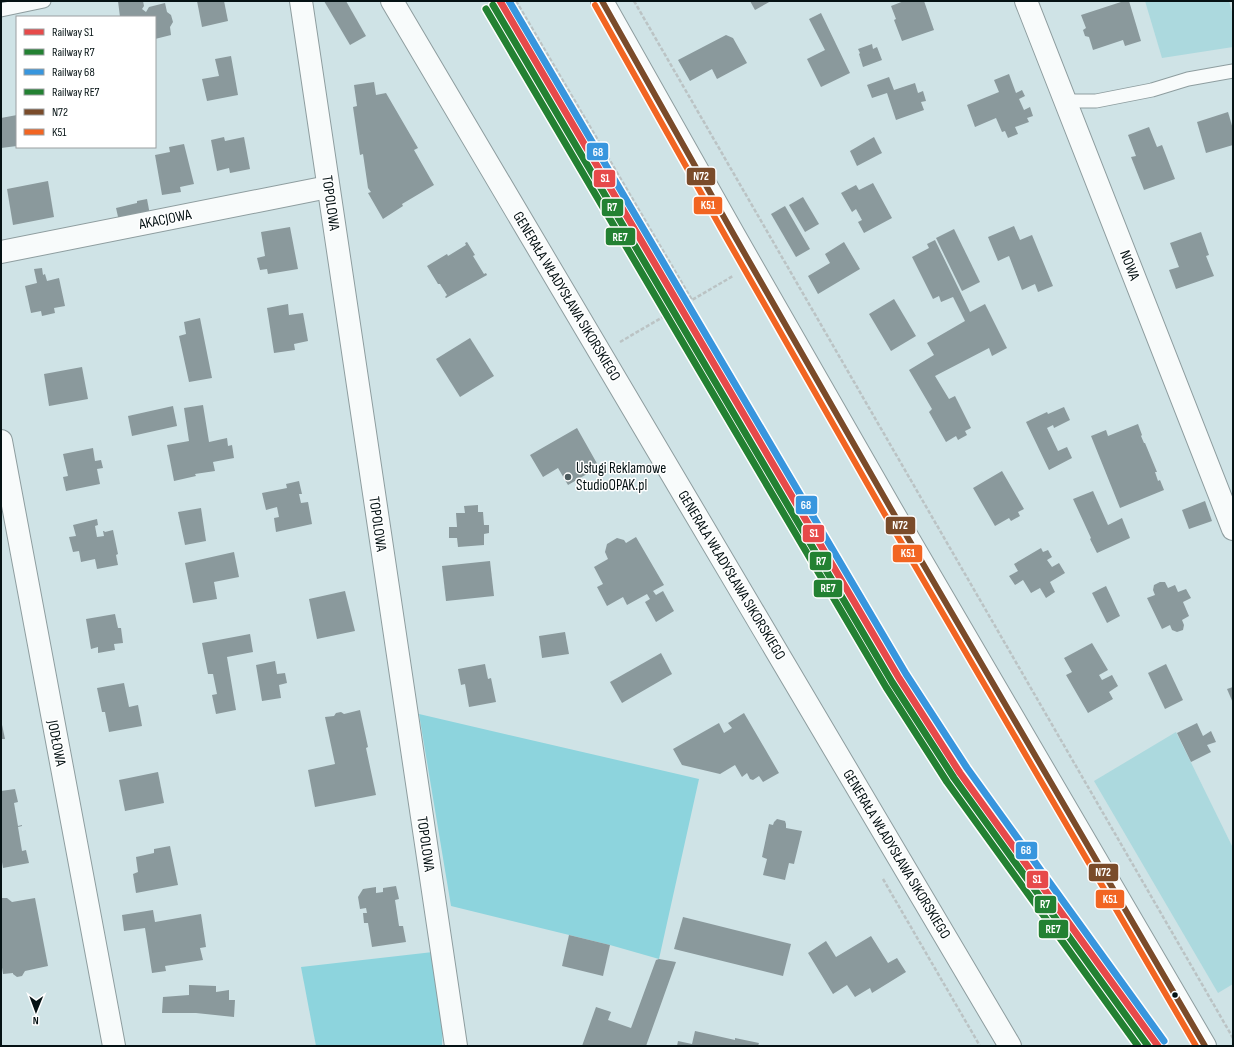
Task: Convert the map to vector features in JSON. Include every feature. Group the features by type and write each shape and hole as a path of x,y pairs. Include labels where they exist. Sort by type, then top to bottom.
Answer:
{"street":[{"name":"TOPOLOWA","path":"301,1 456,1046"},
{"name":"GENERAŁA WŁADYSŁAWA SIKORSKIEGO","path":"392,1 1010,1046"},
{"path":"602,1 896,516 1205,1046"},
{"name":"NOWA","path":"1026,1 1064,101 1227,495 1233,530"},
{"name":"AKACJOWA","path":"1,252 328,187"},
{"name":"JODŁOWA","path":"1,440 114,1046"}],"lane":[{"path":"1,10 44,1"},
{"path":"1064,101 1096,101 1152,90 1188,79 1233,71"}],"path":[{"path":"516,1 692,300"},
{"path":"634,1 1233,1038"},
{"path":"600,353 778,250"}],"shaded area":[{"path":"1145,1 1229,1 1233,15 1233,47 1162,58"},
{"path":"419,714 699,779 659,959 610,945 451,906"},
{"path":"1176,732 1233,848 1233,984 1218,993 1094,781"},
{"path":"433,952 443,1022 442,1046 316,1046 301,967"}],"building":[{"path":"118,1 143,1 144,6 142,9 146,12 149,7 165,3 167,12 171,15 173,22 170,27 171,35 156,39 156,16 120,16"},
{"path":"197,1 224,1 228,21 202,27"},
{"path":"324,1 346,1 366,36 350,45"},
{"path":"750,1 771,1 755,10"},
{"path":"904,1 924,1 934,30 902,41 894,20 896,19 891,6"},
{"path":"1124,1 1129,1 1141,41 1125,46 1123,40 1093,50 1089,37 1085,36 1083,30 1086,28 1081,15"},
{"path":"821,13 850,73 821,87 807,59 825,50 809,19"},
{"path":"726,35 733,38 747,63 717,79 712,69 690,81 678,60"},
{"path":"872,44 873,49 877,47 882,60 863,67 858,49"},
{"path":"231,56 238,95 207,101 202,79 219,76 215,59"},
{"path":"1009,74 1016,93 1022,90 1025,96 1019,99 1024,110 1030,107 1033,116 1027,118 1029,122 1015,127 1018,134 1008,138 1005,131 1002,132 996,118 975,127 967,105 999,92 994,80"},
{"path":"889,77 894,90 915,83 918,93 923,91 926,101 921,102 924,110 896,120 887,93 872,98 867,85"},
{"path":"374,82 376,95 386,93 418,148 414,150 434,185 402,204 403,206 383,219 368,193 371,192 368,188 363,154 360,155 353,107 357,106 354,85"},
{"path":"1228,112 1233,129 1233,145 1206,153 1197,122"},
{"path":"16,115 16,146 1,148 1,118"},
{"path":"1149,127 1157,147 1162,145 1175,179 1144,190 1131,157 1136,156 1128,135"},
{"path":"224,137 225,141 244,137 250,169 230,173 229,168 217,171 211,140"},
{"path":"874,137 882,153 857,166 850,151"},
{"path":"184,144 194,184 180,187 181,192 162,195 155,155 170,152 169,147"},
{"path":"48,181 54,217 13,225 7,189"},
{"path":"873,183 892,218 864,233 858,222 862,220 856,209 852,212 841,193 856,185 859,190"},
{"path":"803,197 819,224 805,232 789,205"},
{"path":"147,199 150,215 119,221 116,208"},
{"path":"785,206 810,249 796,257 771,214"},
{"path":"1014,226 1020,240 1032,235 1053,286 1038,292 1035,284 1022,290 1009,256 998,261 988,237"},
{"path":"290,227 298,269 268,274 267,269 260,270 257,258 265,256 261,232"},
{"path":"954,229 980,282 962,291 936,238"},
{"path":"1201,232 1209,255 1206,256 1214,276 1176,289 1169,270 1179,267 1170,243"},
{"path":"935,240 970,312 985,304 1007,348 992,356 989,348 935,376 949,399 955,396 971,428 965,431 967,435 958,440 956,436 946,442 929,412 932,409 909,370 934,355 927,343 965,321 953,297 941,302 939,296 933,299 912,257 929,248 927,244"},
{"path":"467,242 475,255 473,256 484,274 486,273 487,275 446,298 445,297 447,295 427,266 447,254 448,256 466,245 465,243"},
{"path":"844,242 860,269 818,294 808,276 830,263 825,254"},
{"path":"42,268 43,275 45,274 47,281 59,278 65,306 54,308 55,313 42,316 41,311 31,313 25,286 37,283 34,269"},
{"path":"894,299 916,336 891,351 869,314"},
{"path":"288,304 289,315 303,313 308,341 294,344 295,350 274,353 267,308"},
{"path":"200,318 212,378 189,382 179,336 186,334 184,322"},
{"path":"470,338 494,376 460,397 436,359"},
{"path":"82,367 88,399 49,406 44,374"},
{"path":"203,405 209,442 227,438 228,446 232,445 234,458 213,462 215,471 195,474 196,476 174,481 167,445 189,441 184,408"},
{"path":"173,406 177,426 132,436 128,416"},
{"path":"1064,407 1070,420 1054,428 1053,425 1047,428 1058,451 1067,447 1072,458 1049,470 1026,422 1047,412 1048,414"},
{"path":"1138,424 1142,435 1141,436 1157,472 1155,472 1158,481 1160,480 1164,490 1120,508 1091,436 1106,430 1108,436"},
{"path":"577,428 599,467 568,485 558,468 543,477 530,455"},
{"path":"93,448 95,461 101,460 103,468 97,469 100,484 66,491 63,477 68,476 63,454"},
{"path":"1002,471 1024,509 1018,512 1020,516 1011,521 1009,518 995,526 973,488"},
{"path":"299,481 302,494 299,494 301,503 308,502 312,524 276,532 274,518 279,517 277,507 266,510 262,493 287,488 286,484"},
{"path":"1093,491 1108,525 1122,518 1130,538 1097,553 1073,499"},
{"path":"1205,501 1212,521 1189,529 1182,510"},
{"path":"478,505 478,512 483,512 484,525 489,525 489,533 484,534 484,545 458,547 457,538 449,538 449,527 457,527 456,513 465,513 464,506"},
{"path":"201,508 206,541 185,545 178,512"},
{"path":"97,519 98,525 95,526 97,537 104,536 103,531 113,530 118,554 116,555 118,565 97,569 95,559 81,562 79,551 73,552 69,537 76,536 73,525"},
{"path":"636,537 664,585 653,591 656,595 663,591 674,611 656,622 645,602 650,599 647,594 627,605 623,597 607,606 597,587 603,584 594,567 608,559 605,552 607,544 617,538 624,540 626,543"},
{"path":"1041,548 1043,552 1048,550 1052,557 1047,560 1052,567 1059,563 1065,573 1050,582 1055,592 1046,598 1040,588 1031,593 1023,580 1015,585 1009,576 1018,571 1014,564"},
{"path":"234,552 239,577 214,582 217,599 193,603 185,563"},
{"path":"490,561 494,596 446,601 442,566"},
{"path":"1160,582 1165,582 1168,588 1175,585 1178,592 1186,589 1191,598 1183,602 1189,616 1182,620 1184,625 1183,630 1177,632 1172,630 1170,625 1162,629 1147,598 1155,595 1153,590 1154,585"},
{"path":"1106,586 1120,616 1107,623 1092,593"},
{"path":"345,591 355,631 317,639 309,599"},
{"path":"115,614 118,628 121,628 123,643 114,644 115,650 98,653 98,647 91,649 86,619"},
{"path":"565,632 569,654 542,658 539,636"},
{"path":"250,634 253,652 227,657 236,710 216,714 212,695 217,694 213,674 208,674 202,643"},
{"path":"1092,643 1108,670 1099,675 1102,680 1112,675 1118,686 1109,692 1113,699 1088,713 1066,675 1072,672 1064,658"},
{"path":"661,653 672,674 622,703 610,682"},
{"path":"275,661 277,674 285,673 287,683 279,685 281,698 262,701 256,665"},
{"path":"485,664 488,679 491,678 496,702 469,707 465,684 461,685 458,669"},
{"path":"1166,664 1183,700 1165,709 1148,673"},
{"path":"124,683 129,707 138,705 142,726 109,732 105,712 102,712 97,688"},
{"path":"1233,687 1233,703 1227,689"},
{"path":"360,710 376,795 315,807 308,770 335,764 325,717 334,716 336,713 341,712 344,714"},
{"path":"744,713 779,773 763,782 759,776 753,780 750,779 747,773 742,777 735,765 720,774 682,765 673,749 719,723 724,733 732,728 728,723"},
{"path":"1,720 5,739 1,739"},
{"path":"1197,723 1203,736 1211,731 1216,742 1207,745 1211,752 1191,762 1177,733"},
{"path":"158,772 164,803 125,811 119,780"},
{"path":"15,789 18,802 14,803 18,826 22,825 18,827 22,851 26,850 29,863 3,868 1,856 1,791"},
{"path":"777,819 785,821 786,828 802,831 794,864 789,863 785,880 763,875 767,859 762,857 769,824 773,825"},
{"path":"170,846 178,885 136,893 133,874 138,872 136,857 154,853 154,849"},
{"path":"396,886 399,899 395,900 399,926 403,926 406,942 372,947 368,923 364,923 363,913 367,913 366,908 360,909 358,897 363,889 376,887 376,893 383,892 383,888"},
{"path":"2,898 7,898 12,902 35,898 48,966 25,971 22,976 17,977 13,973 3,974 1,961"},
{"path":"153,910 155,922 201,914 206,947 200,948 203,960 165,966 166,971 152,973 145,928 124,931 122,915"},
{"path":"683,917 791,944 783,976 674,949"},
{"path":"569,935 610,945 603,976 562,966"},
{"path":"871,936 888,963 897,958 906,972 872,993 870,988 855,997 847,985 833,994 808,953 826,941 836,957"},
{"path":"659,959 676,962 646,1046 582,1046 596,1007 611,1012 608,1020 631,1028 656,960"},
{"path":"189,985 216,986 216,992 229,990 229,1000 235,1000 234,1017 196,1013 162,1013 163,997 189,995"},
{"path":"695,1031 735,1040 735,1038 759,1043 758,1046 677,1046 678,1041 692,1044"}],"rail line":[{"name":"S1","path":"500,1 899,678 960,773 1158,1046"},
{"name":"68","path":"509,1 906,674 967,768 1164,1041"},
{"name":"R7","path":"493,5 892,682 954,778 1148,1046"},
{"name":"RE7","path":"486,9 886,687 947,782 1138,1046"}],"transit line":[{"name":"N72","path":"602,1 891,509 1205,1046"},
{"name":"K51","path":"595,5 884,513 1196,1046"}],"place":[{"name":"Usługi Reklamowe StudioOPAK.pl","path":"568,477"}]}
